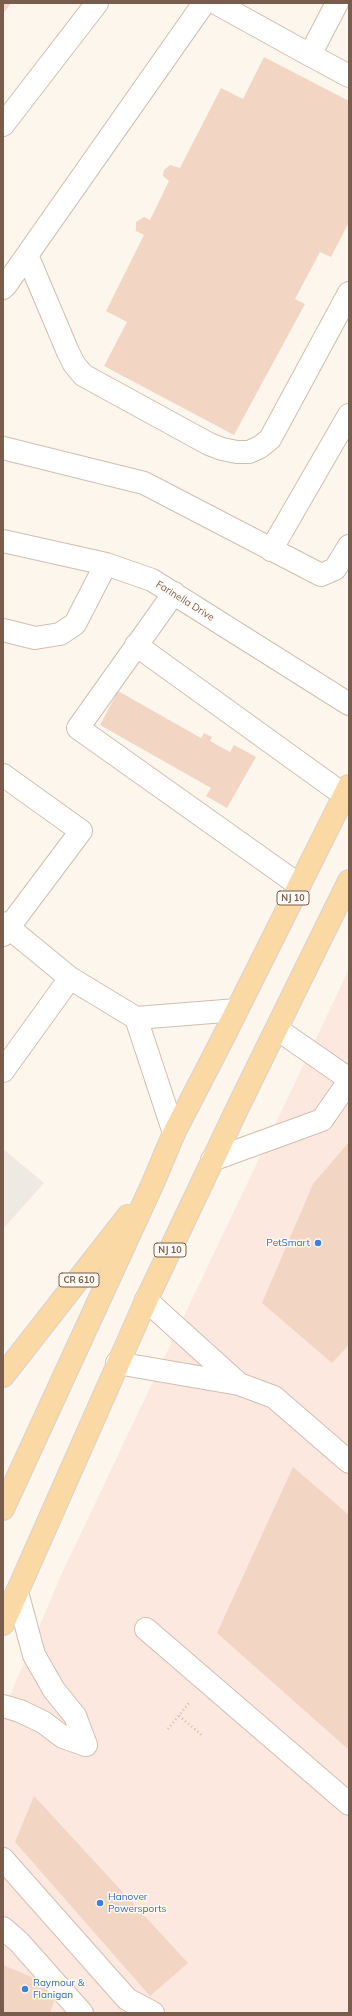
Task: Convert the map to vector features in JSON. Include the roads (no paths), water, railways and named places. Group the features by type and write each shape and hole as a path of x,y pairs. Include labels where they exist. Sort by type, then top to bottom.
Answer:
{"main road":[{"name":"NJ 10","path":"3,1509 153,1183 174,1133 347,790"},
{"name":"NJ 10","path":"3,1624 146,1300 212,1160 349,881"},
{"name":"CR 610","path":"3,1376 153,1183"}],"street":[{"path":"3,125 97,3"},
{"path":"3,288 28,255 204,3"},
{"path":"216,3 349,76"},
{"path":"310,55 337,3"},
{"path":"28,255 68,352 74,364 83,375 209,444 237,452 249,452 260,447 270,439 347,300"},
{"path":"271,550 349,415"},
{"path":"3,448 144,483 321,575 335,569 349,546"},
{"name":"Farinella Drive","path":"3,541 106,564 152,580 349,704"},
{"path":"3,630 35,638 60,634 75,624 106,564"},
{"path":"174,593 78,728 299,885"},
{"path":"136,646 347,790"},
{"path":"7,785 81,831 5,929 70,978 136,1018 237,1010"},
{"path":"3,1071 70,978"},
{"path":"136,1018 174,1133"},
{"path":"212,1160 322,1120 349,1080 277,1029"},
{"path":"146,1300 239,1384"},
{"path":"117,1364 239,1384 274,1397 349,1462"},
{"path":"3,1706 20,1711 43,1722 63,1737 86,1745 75,1716 54,1690 34,1655 17,1592"},
{"path":"146,1629 349,1804"},
{"path":"3,1859 127,1999 153,2013"},
{"path":"3,1928 19,1942 76,2010"}],"place":[{"name":"PetSmart","path":"318,1243"},
{"name":"Hanover Powersports","path":"100,1903"},
{"name":"Raymour & Flanigan","path":"25,1989"}]}
